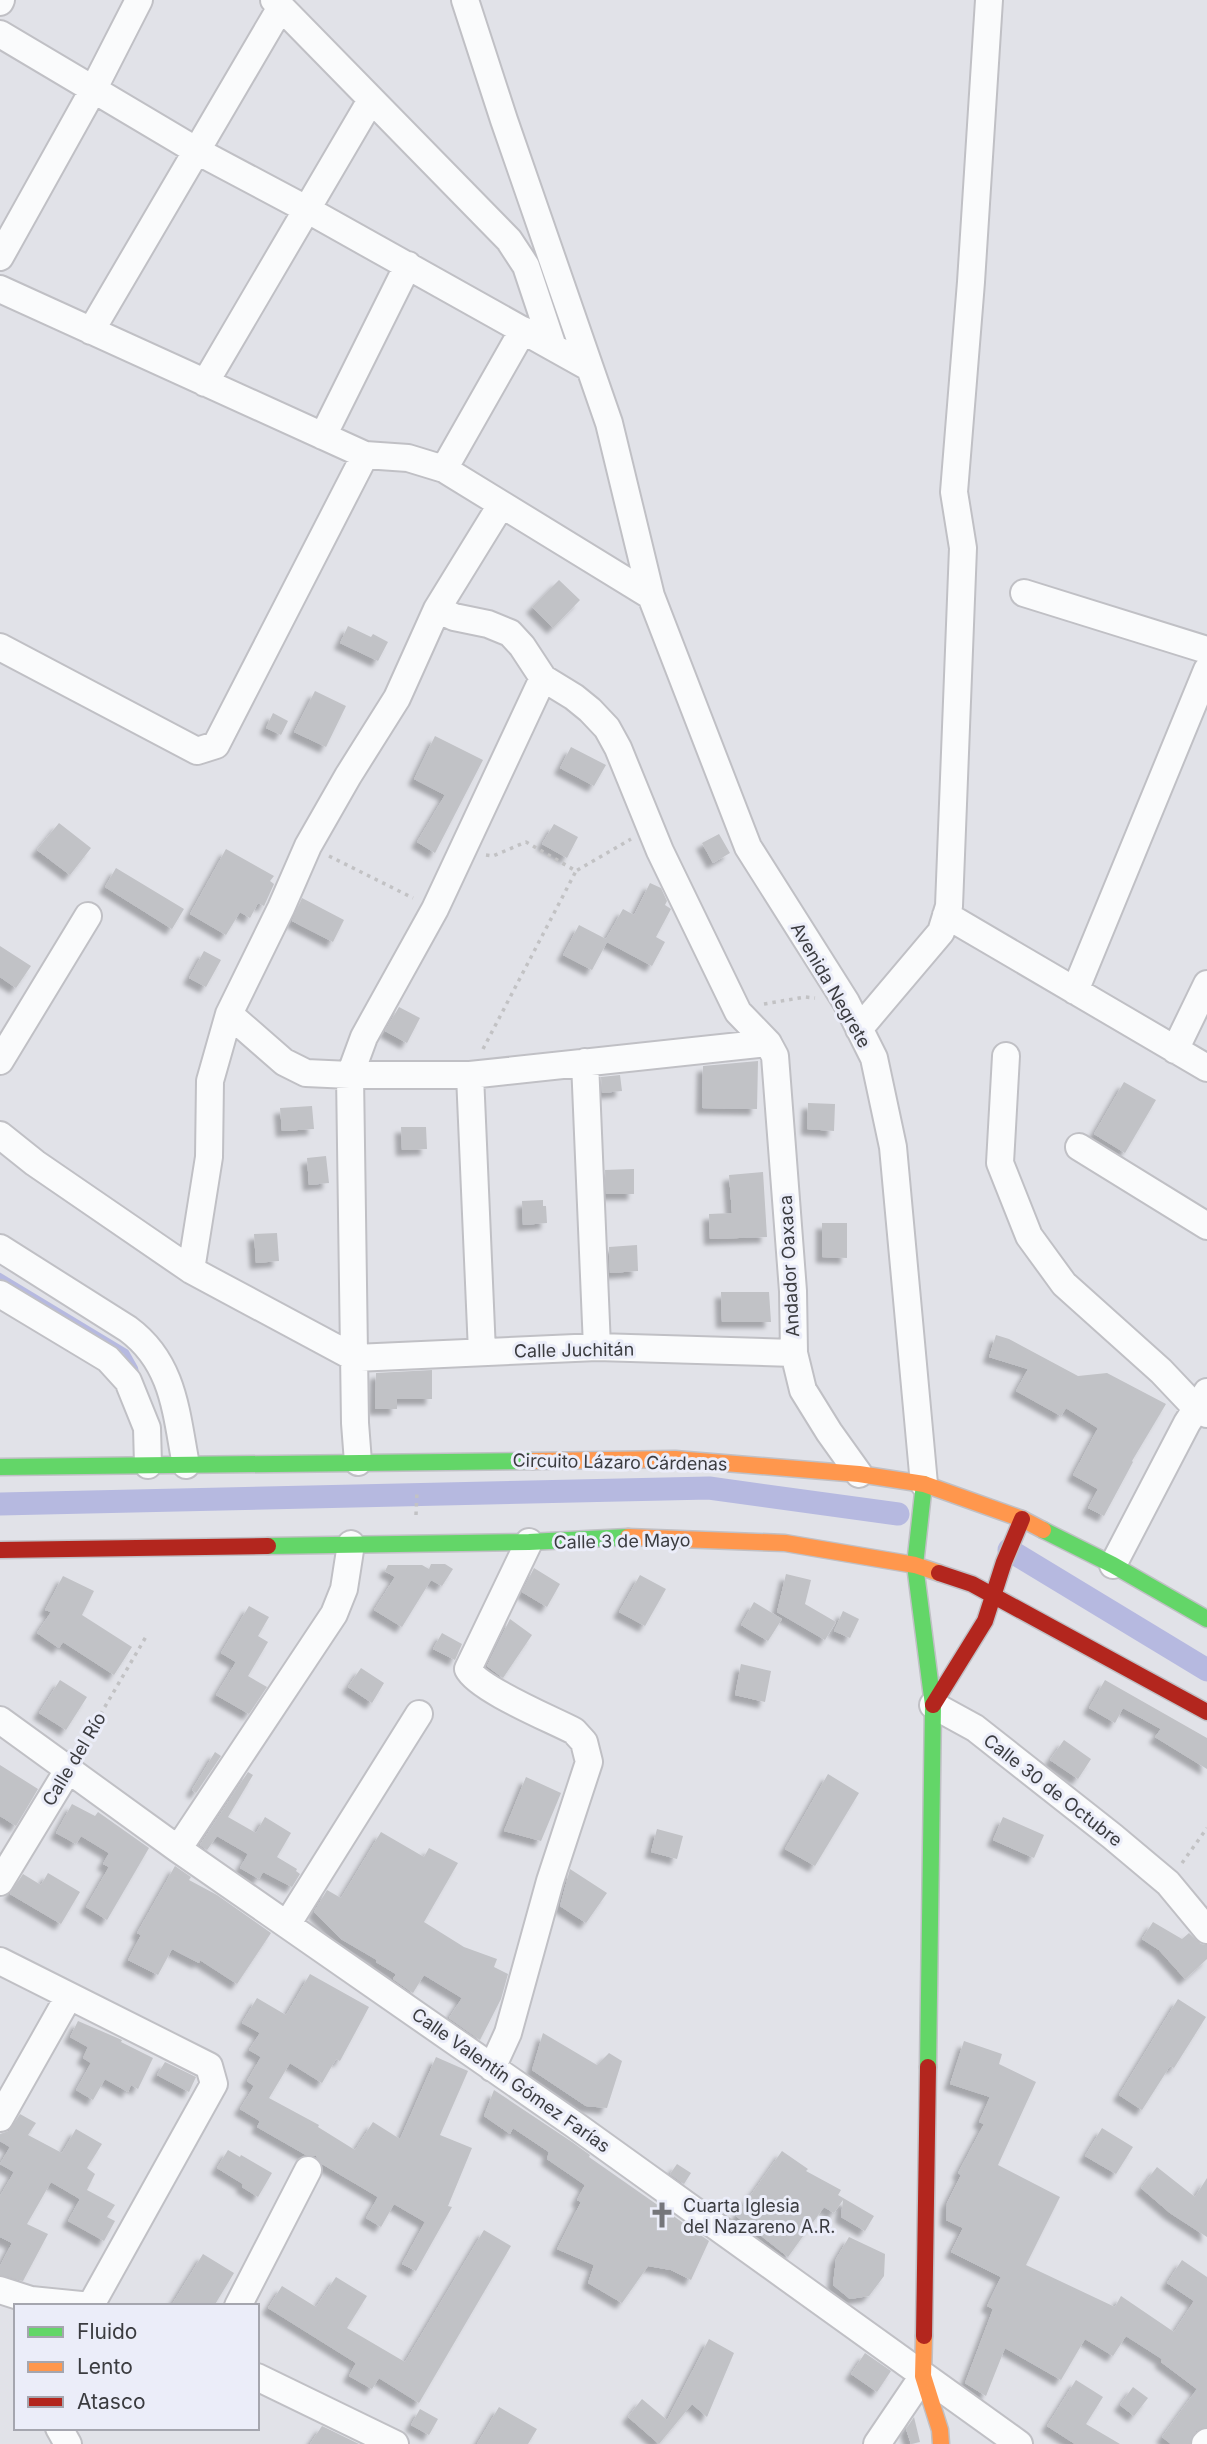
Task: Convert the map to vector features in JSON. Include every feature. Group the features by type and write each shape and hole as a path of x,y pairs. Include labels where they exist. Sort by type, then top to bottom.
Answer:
{"street":[{"path":"0,257 93,90 139,0"},
{"path":"859,1029 941,932 949,906 963,548 954,492 989,0"},
{"path":"91,331 197,151 277,4 509,240 526,266 553,347"},
{"name":"Avenida Negrete","path":"462,6 609,423 651,596 748,848 845,1002 874,1058 893,1147 924,1484"},
{"path":"0,34 197,151 408,265 590,368"},
{"path":"205,383 371,100"},
{"path":"323,436 408,265"},
{"path":"0,289 365,455 408,458 444,469 651,596"},
{"path":"444,469 523,330"},
{"path":"0,647 197,751 216,745 365,455"},
{"path":"191,1270 209,1157 210,1081 229,1014 308,846 397,698 437,609 500,505"},
{"path":"1024,593 1207,650"},
{"path":"437,609 454,617 488,624 510,633 522,646 542,678 574,697 607,729 618,748 650,828 738,1012 768,1043"},
{"path":"1075,991 1207,670"},
{"path":"358,1462 355,1423 350,1075 365,1037 435,909 542,678"},
{"path":"946,915 1207,1068"},
{"path":"0,1061 88,916"},
{"path":"1175,1050 1207,984"},
{"path":"229,1014 284,1062 306,1073 470,1075 768,1043"},
{"name":"Andador Oaxaca","path":"768,1043 775,1056 793,1291 794,1353 803,1390 859,1474"},
{"path":"1006,1056 1000,1163 1029,1236 1064,1284 1161,1371 1204,1405 1188,1423 1112,1565"},
{"path":"585,1062 597,1347"},
{"path":"470,1075 482,1352"},
{"path":"0,1135 35,1163 191,1270 355,1358"},
{"path":"1079,1147 1207,1226"},
{"path":"0,1248 128,1329 151,1350 164,1370 186,1465"},
{"path":"0,1294 108,1359 128,1381 147,1428 148,1465"},
{"name":"Calle Juchitán","path":"355,1358 597,1347 794,1353"},
{"name":"Circuito Lázaro Cárdenas","path":"0,1467 675,1459 859,1474 924,1484 1022,1519 1112,1565 1207,1619"},
{"path":"924,1484 915,1566 933,1705 923,2376 940,2430 941,2444"},
{"path":"933,1705 985,1621 1004,1562 1022,1519"},
{"name":"Calle 3 de Mayo","path":"0,1550 529,1542 633,1537 785,1543 946,1574 994,1594 1207,1712"},
{"path":"492,2068 508,2033 550,1881 589,1762 584,1742 574,1731 486,1686 472,1676 468,1668 529,1542"},
{"path":"178,1849 334,1614 344,1589 351,1544"},
{"name":"Calle 30 de Octubre","path":"933,1705 975,1728 1112,1836 1168,1883 1207,1930"},
{"path":"288,1923 419,1714"},
{"name":"Calle Valentín Gómez Farías","path":"0,1720 178,1849 597,2140 1019,2444"},
{"name":"Calle del Río","path":"0,1882 68,1770"},
{"path":"0,1961 209,2066 214,2084 93,2304"},
{"path":"0,2118 69,1996"},
{"path":"238,2304 309,2171"},
{"path":"0,2290 31,2300 72,2304"},
{"path":"877,2444 923,2376"},
{"path":"259,2378 395,2444"}],"path":[{"path":"470,1075 576,871 650,828"},
{"path":"461,851 493,856 526,842 576,871"},
{"path":"308,846 435,909"},
{"path":"738,1012 771,1002 805,997 845,1002"},
{"name":"Calle del Río","path":"68,1770 146,1635"},
{"path":"1168,1883 1207,1828"}],"building":[{"path":"559,580 580,600 553,628 532,607"},
{"path":"348,626 388,642 378,661 340,643"},
{"path":"315,691 346,706 326,747 294,732"},
{"path":"273,713 288,721 281,735 266,728"},
{"path":"435,736 483,760 435,853 417,842 445,795 414,779"},
{"path":"571,747 606,765 594,786 560,768"},
{"path":"59,823 91,848 70,875 37,850"},
{"path":"554,824 578,837 567,858 542,844"},
{"path":"719,834 730,853 713,863 702,843"},
{"path":"226,849 274,876 270,881 274,884 264,906 258,903 250,918 240,912 226,935 190,914"},
{"path":"116,868 184,909 172,929 105,887"},
{"path":"650,883 661,888 667,901 665,905 671,909 656,937 665,942 652,966 607,942 592,970 563,955 579,925 606,939 623,909 634,915"},
{"path":"302,898 344,920 333,942 292,921"},
{"path":"0,946 31,966 16,988 0,977"},
{"path":"204,951 221,960 206,987 189,978"},
{"path":"399,1007 420,1018 407,1043 385,1031"},
{"path":"758,1061 757,1109 702,1108 703,1066"},
{"path":"620,1075 622,1091 602,1093 601,1077"},
{"path":"1124,1082 1156,1100 1125,1153 1094,1134"},
{"path":"808,1103 835,1104 834,1131 807,1129"},
{"path":"312,1106 314,1129 282,1131 280,1108"},
{"path":"401,1127 426,1127 427,1149 402,1150"},
{"path":"326,1156 329,1183 309,1185 307,1158"},
{"path":"634,1169 634,1194 606,1194 605,1170"},
{"path":"763,1172 767,1237 710,1239 709,1214 732,1213 729,1175"},
{"path":"543,1200 547,1223 523,1225 522,1201"},
{"path":"822,1223 847,1223 847,1258 822,1257"},
{"path":"277,1233 279,1261 256,1263 254,1234"},
{"path":"637,1245 638,1271 610,1273 609,1247"},
{"path":"721,1292 769,1292 771,1322 722,1322"},
{"path":"996,1335 1009,1339 1078,1376 1107,1373 1166,1404 1132,1461 1104,1516 1088,1508 1098,1489 1073,1475 1098,1428 1066,1408 1061,1416 1016,1391 1028,1369 989,1357"},
{"path":"432,1370 432,1399 397,1399 397,1409 375,1409 376,1373"},
{"path":"431,1564 445,1564 453,1569 442,1586 431,1580 402,1627 374,1610 395,1577 385,1571 388,1565 422,1565 429,1569"},
{"path":"534,1568 560,1584 547,1607 522,1592"},
{"path":"786,1574 811,1580 805,1604 836,1622 825,1640 777,1612"},
{"path":"640,1575 666,1589 645,1626 619,1612"},
{"path":"63,1576 94,1591 82,1615 132,1647 114,1675 63,1642 59,1648 37,1633 51,1612 45,1610"},
{"path":"754,1602 782,1619 768,1641 741,1625"},
{"path":"249,1606 269,1617 258,1636 268,1642 248,1676 267,1687 249,1714 216,1695 236,1662 221,1653"},
{"path":"843,1611 859,1619 850,1638 834,1631"},
{"path":"510,1619 532,1635 503,1678 487,1666"},
{"path":"442,1633 462,1644 455,1660 433,1649"},
{"path":"741,1664 771,1671 765,1702 735,1695"},
{"path":"361,1668 384,1683 372,1703 348,1687"},
{"path":"60,1680 87,1697 66,1730 39,1713"},
{"path":"1105,1680 1207,1738 1207,1769 1155,1737 1161,1729 1123,1708 1115,1723 1089,1708"},
{"path":"1064,1740 1091,1759 1078,1779 1050,1760"},
{"path":"215,1752 221,1756 196,1793 192,1790"},
{"path":"0,1765 38,1789 16,1826 0,1816"},
{"path":"248,1772 253,1775 228,1817 256,1833 265,1817 291,1833 277,1857 297,1869 300,1874 292,1887 263,1872 259,1879 240,1868 248,1854 217,1836 207,1850 200,1845"},
{"path":"828,1774 859,1793 815,1866 785,1849"},
{"path":"526,1777 561,1793 541,1841 504,1831"},
{"path":"72,1804 95,1816 98,1812 149,1848 107,1920 86,1907 109,1867 103,1864 109,1853 81,1836 76,1844 56,1833"},
{"path":"1003,1817 1044,1835 1034,1858 993,1840"},
{"path":"657,1829 683,1836 677,1859 651,1852"},
{"path":"381,1832 424,1857 429,1848 458,1863 424,1922 464,1947 497,1959 494,1967 508,1974 501,1999 480,2040 449,2018 462,1998 424,1975 413,1993 393,1979 396,1974 341,1939 314,1912 327,1890 341,1898"},
{"path":"175,1866 191,1877 189,1880 217,1895 271,1933 237,1984 200,1960 199,1963 172,1949 158,1975 128,1960 141,1935 137,1933"},
{"path":"570,1869 607,1893 586,1923 560,1906"},
{"path":"48,1873 80,1892 61,1924 10,1894 23,1874 41,1885"},
{"path":"1153,1922 1182,1939 1189,1933 1201,1944 1207,1945 1207,1959 1185,1979 1159,1950 1142,1939"},
{"path":"310,1974 369,2007 340,2061 336,2059 322,2083 290,2063 269,2098 319,2125 318,2127 355,2150 373,2122 400,2139 436,2057 468,2071 440,2135 472,2148 448,2206 452,2207 416,2271 402,2264 425,2222 394,2204 381,2227 366,2218 378,2197 322,2164 316,2156 306,2155 257,2127 260,2121 240,2109 254,2086 247,2081 261,2057 249,2050 260,2033 242,2023 257,1998 286,2015"},
{"path":"1178,1999 1206,2017 1174,2068 1170,2066 1142,2110 1119,2095"},
{"path":"78,2021 122,2040 121,2042 153,2058 138,2089 131,2085 128,2092 105,2079 93,2100 76,2090 91,2063 83,2058 88,2047 70,2037"},
{"path":"543,2033 597,2065 609,2053 622,2061 607,2108 586,2106 532,2070"},
{"path":"964,2041 1002,2054 999,2064 1036,2082 998,2165 1060,2197 1026,2265 1115,2307 1121,2296 1174,2332 1194,2301 1167,2283 1182,2260 1207,2277 1207,2427 1196,2431 1190,2444 1171,2444 1162,2437 1197,2389 1161,2362 1162,2359 1126,2336 1113,2356 1085,2339 1061,2380 1005,2348 986,2396 965,2383 993,2309 987,2306 1001,2277 951,2252 963,2228 946,2220 947,2203 961,2175 958,2173 984,2124 979,2122 990,2097 950,2084"},
{"path":"165,2062 196,2077 189,2092 157,2075"},
{"path":"494,2090 572,2142 590,2155 589,2157 709,2241 691,2280 671,2270 648,2266 622,2303 588,2283 594,2265 557,2249 581,2202 577,2200 585,2185 547,2159 549,2152 513,2128 510,2134 484,2116"},
{"path":"20,2114 36,2123 28,2135 62,2153 76,2129 102,2144 87,2168 95,2174 87,2190 115,2205 107,2217 115,2221 104,2241 68,2221 80,2199 51,2182 27,2224 48,2234 23,2281 0,2275 0,2266 12,2243 0,2237 0,2196 14,2172 0,2164 10,2147 0,2141 0,2134 9,2131"},
{"path":"1102,2128 1133,2147 1116,2174 1085,2156"},
{"path":"228,2150 272,2173 258,2197 217,2168"},
{"path":"782,2151 808,2169 806,2171 841,2190 838,2195 874,2216 865,2231 841,2217 843,2200 834,2213 824,2207 788,2257 736,2216"},
{"path":"677,2164 691,2173 684,2184 670,2174"},
{"path":"1157,2167 1195,2197 1207,2178 1207,2237 1170,2213 1141,2188"},
{"path":"484,2230 511,2246 419,2403 379,2378 372,2389 349,2376 356,2363 268,2308 282,2286 316,2307 336,2277 367,2296 347,2328 405,2362"},
{"path":"849,2237 885,2254 884,2276 869,2296 850,2299 833,2285 836,2259"},
{"path":"203,2254 234,2273 215,2304 172,2304"},
{"path":"709,2339 734,2353 707,2417 692,2404 659,2444 628,2417 642,2399 667,2420"},
{"path":"865,2353 891,2371 877,2392 851,2374"},
{"path":"1076,2380 1103,2397 1086,2424 1120,2444 1075,2444 1047,2426"},
{"path":"1133,2387 1148,2398 1134,2416 1120,2405"},
{"path":"499,2407 537,2429 528,2444 477,2444"},
{"path":"420,2409 438,2419 429,2435 411,2425"},
{"path":"914,2417 920,2442 911,2444 906,2429"},
{"path":"322,2426 359,2444 310,2444"}],"waterway":[{"path":"0,1276 126,1352 137,1377"},
{"path":"0,1504 709,1488 898,1514"},
{"path":"1009,1550 1207,1670"}],"traffic: fast":[{"path":"0,1467 533,1461"},
{"path":"924,1484 915,1565 933,1705 928,2067"},
{"path":"1043,1530 1113,1565 1207,1619"},
{"path":"268,1546 529,1542 628,1537"}],"traffic: slow":[{"path":"533,1461 675,1459 859,1474 924,1484 1022,1519 1043,1530"},
{"path":"628,1537 785,1543 915,1565 939,1573"},
{"path":"924,2336 923,2376 940,2430 941,2444"}],"traffic: jam":[{"path":"933,1705 985,1621 1004,1562 1022,1519"},
{"path":"0,1550 268,1546"},
{"path":"939,1573 972,1584 1207,1712"},
{"path":"924,2336 928,2067"}],"place":[{"name":"Cuarta Iglesia del Nazareno A.R.","path":"662,2215"}]}
